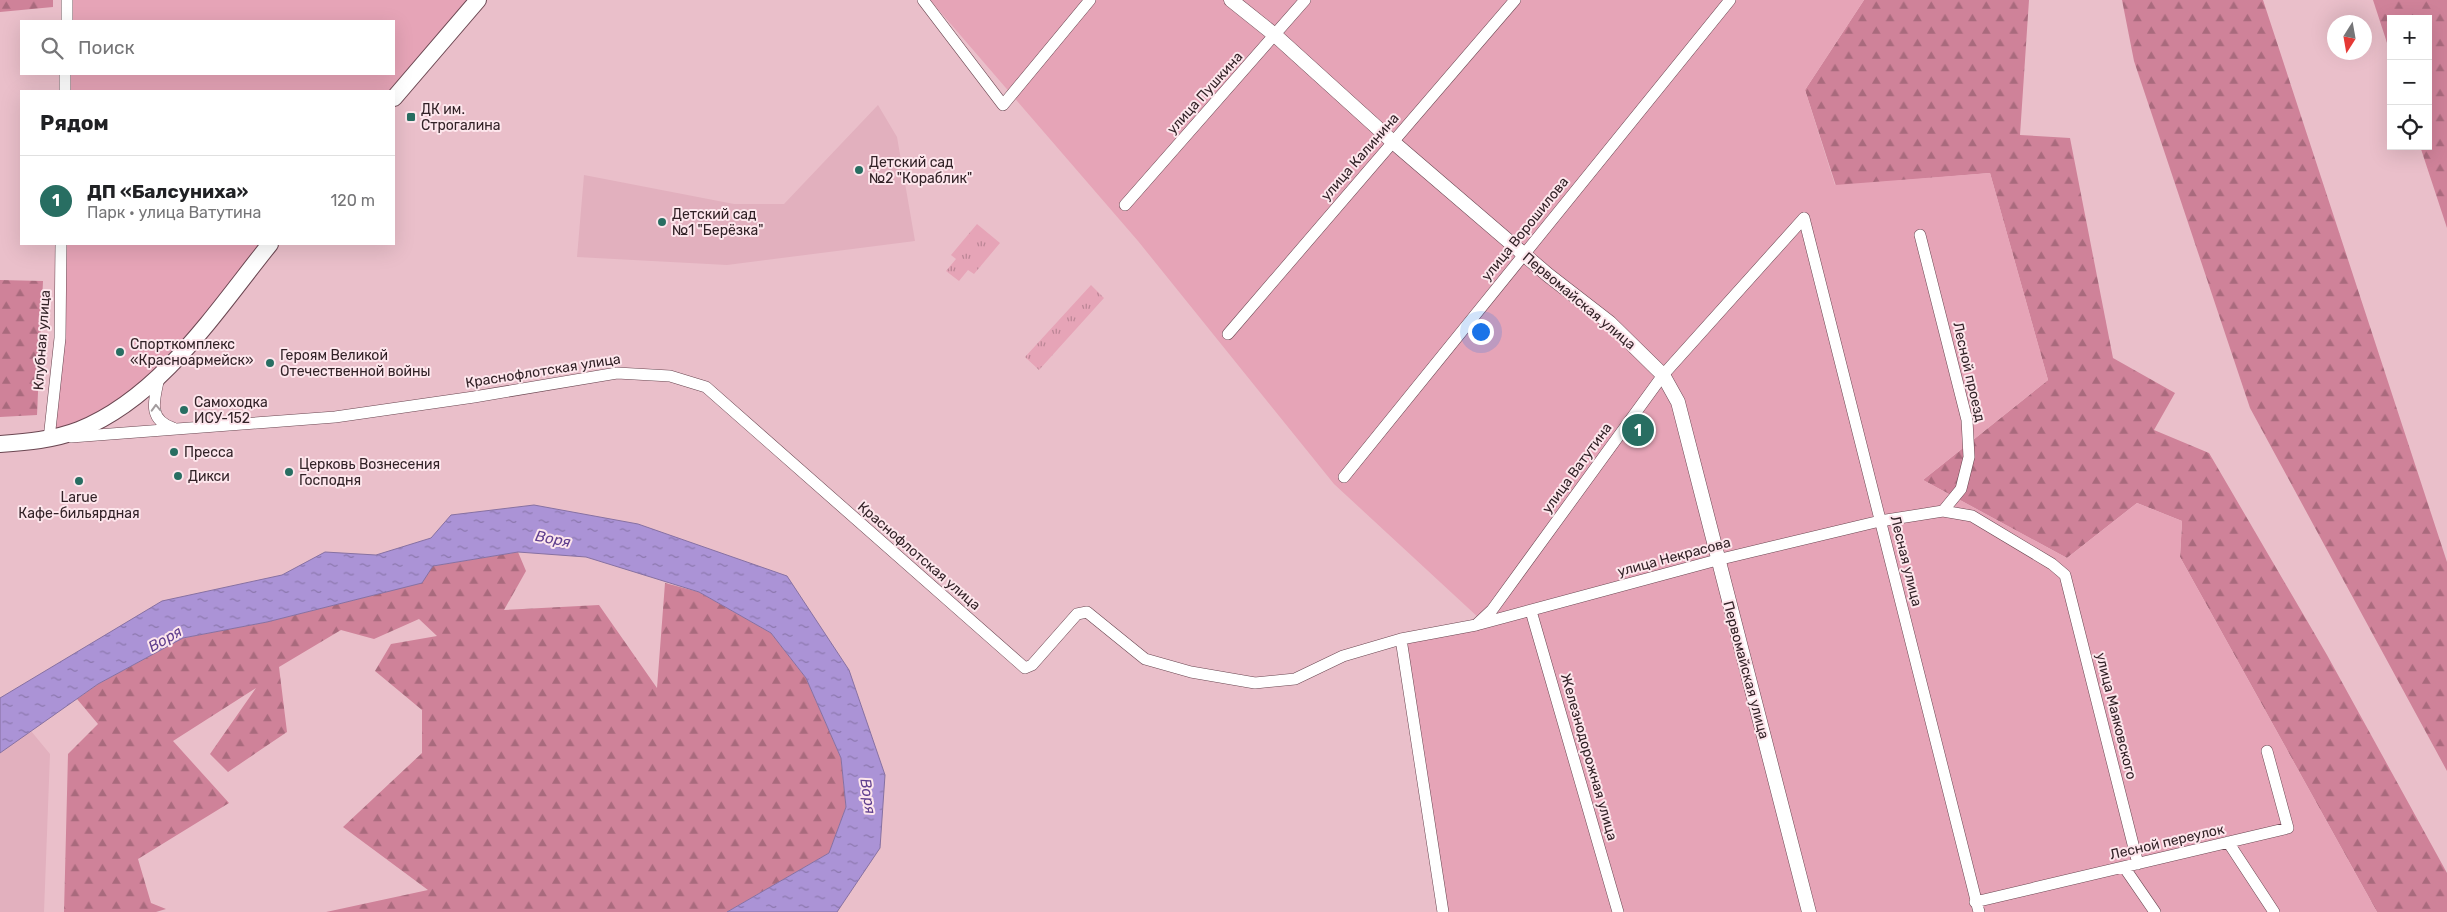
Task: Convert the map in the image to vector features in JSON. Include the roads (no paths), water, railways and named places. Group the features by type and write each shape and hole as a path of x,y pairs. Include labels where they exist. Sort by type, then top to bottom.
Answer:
{"main road":[{"path":"395,97 478,0"},
{"path":"0,444 50,439 79,430 129,404 170,366 269,245"}],"street":[{"path":"66,20 67,0"},
{"path":"923,0 1003,106 1090,0"},
{"name":"Первомайская улица","path":"1231,0 1276,36 1393,142 1523,254 1610,323 1664,375 1678,402 1717,560 1809,912"},
{"name":"улица Пушкина","path":"1125,206 1306,0"},
{"name":"улица Калинина","path":"1228,334 1516,0"},
{"name":"улица Ворошилова","path":"1344,476 1730,0"},
{"path":"65,75 65,90"},
{"name":"улица Ватутина","path":"1476,625 1492,610 1664,375 1804,218"},
{"name":"Лесная улица","path":"1804,218 1977,907"},
{"name":"Лесной проезд","path":"1920,235 1967,420 1969,457 1961,489 1943,511"},
{"name":"Клубная улица","path":"50,439 60,338 61,245"},
{"name":"Краснофлотская улица","path":"50,439 335,417 474,397 617,373 670,376 706,387 1025,668"},
{"path":"159,376 154,409 156,418 165,425 175,428"},
{"name":"улица Некрасова","path":"1025,668 1032,665 1077,614 1082,612 1091,616 1145,659 1191,672 1255,683 1294,679 1343,656 1401,639 1476,625 1717,560 1880,521 1943,511 1972,516 2052,564 2064,575"},
{"name":"улица Маяковского","path":"2064,575 2138,864"},
{"name":"Железнодорожная улица","path":"1531,611 1618,912"},
{"path":"1401,639 1443,912"},
{"name":"Лесной переулок","path":"1977,907 2124,867 2288,828 2267,751"},
{"path":"2228,842 2274,912"},
{"path":"2124,867 2155,912"}],"water":[{"name":"Воря","path":"534,505 638,524 787,576 849,670 885,775 880,848 837,912 727,912 829,853 846,807 841,758 806,678 771,633 699,592 586,557 518,552 433,566 422,583 267,622 183,638 98,684 0,753 0,698 162,601 282,575 325,552 376,555 431,538 451,515"}],"place":[{"name":"ДК им. Строгалина","path":"411,117"},
{"name":"Детский сад №2 \"Кораблик\"","path":"859,170"},
{"name":"Детский сад №1 \"Берёзка\"","path":"662,222"},
{"name":"Спорткомплекс «Красноармейск»","path":"120,352"},
{"name":"Героям Великой Отечественной войны","path":"270,363"},
{"name":"Самоходка ИСУ-152","path":"184,410"},
{"name":"ДП «Балсуниха»","path":"1638,430"},
{"name":"Пресса","path":"174,452"},
{"name":"Церковь Вознесения Господня","path":"289,472"},
{"name":"Дикси","path":"178,476"},
{"name":"Larue Кафе-бильярдная","path":"79,481"}]}
